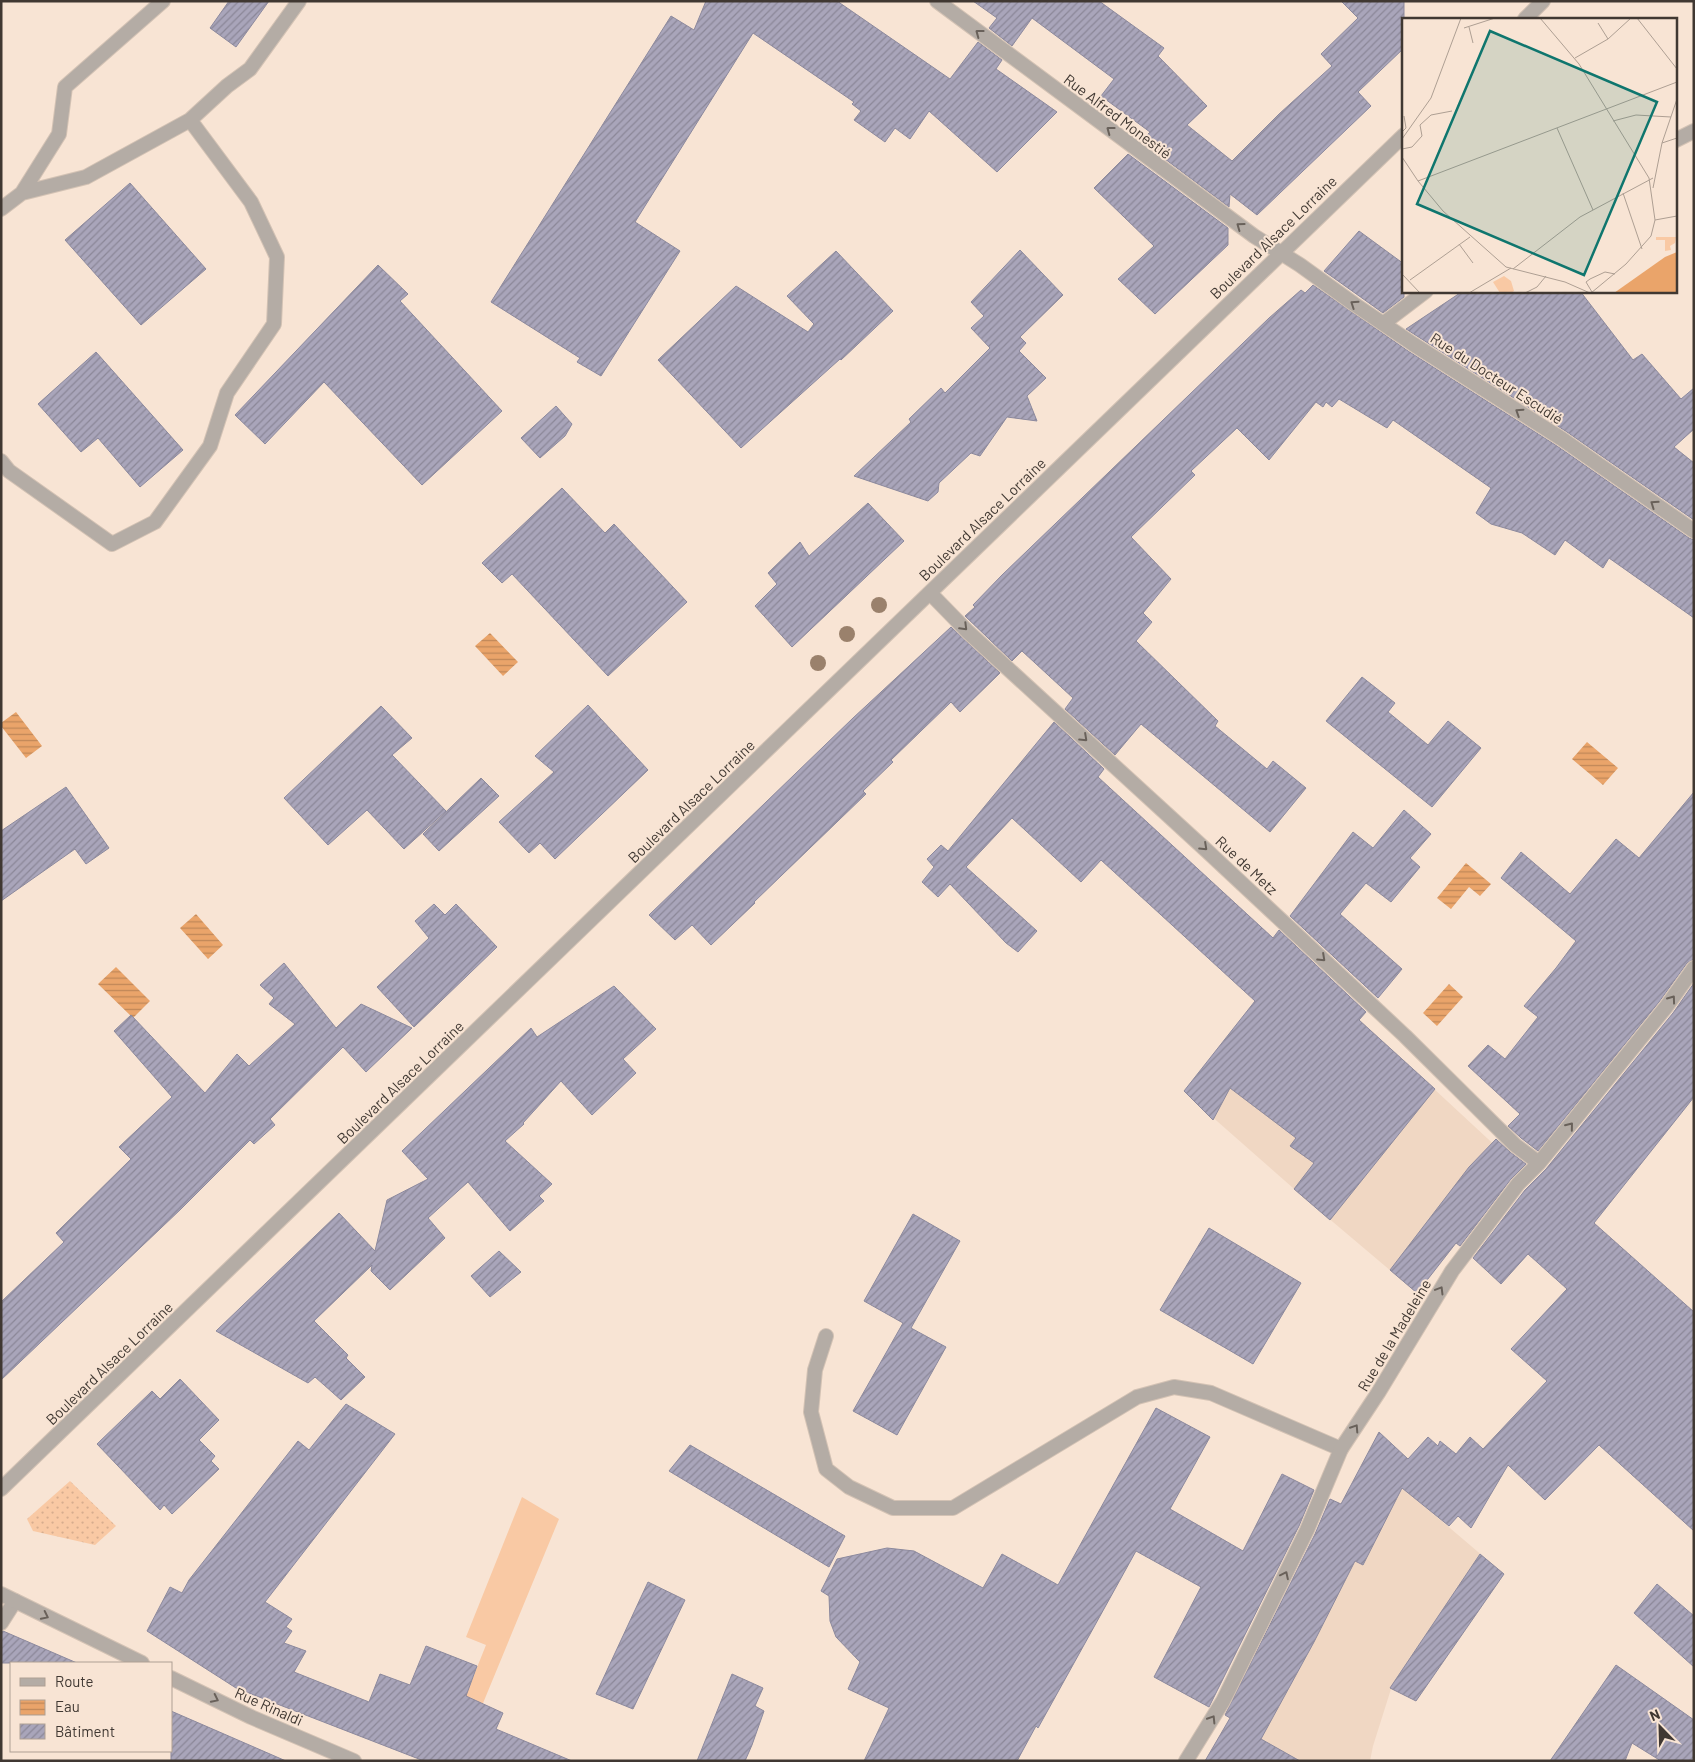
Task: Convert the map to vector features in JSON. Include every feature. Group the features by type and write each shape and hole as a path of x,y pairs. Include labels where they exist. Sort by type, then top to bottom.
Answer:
{"street":[{"path":"1,209 22,193 60,134 65,87 162,1"},
{"path":"22,193 86,178 190,120 227,86 250,69 299,1"},
{"name":"Rue Alfred Monestié","path":"937,1 1239,225 1281,253"},
{"path":"1526,18 1543,1"},
{"path":"1,461 9,471 112,544 155,522 210,446 227,393 274,324 277,257 250,202 190,120"},
{"path":"1678,139 1694,131"},
{"name":"Boulevard Alsace Lorraine","path":"1,1489 1402,137"},
{"name":"Rue du Docteur Escudié","path":"1281,253 1354,304 1562,439 1694,532"},
{"path":"1384,323 1425,292"},
{"name":"Rue de Metz","path":"930,593 968,632 1405,1036 1515,1145 1539,1163"},
{"name":"Rue de la Madeleine","path":"1186,1761 1231,1685 1307,1530 1341,1449 1378,1393 1452,1270 1518,1184 1539,1163 1666,1007 1694,968"},
{"path":"826,1336 815,1370 811,1412 826,1469 849,1487 893,1508 953,1508 1137,1397 1174,1387 1211,1393 1341,1449"},
{"path":"1,1594 140,1662"},
{"path":"1,1623 15,1601"},
{"name":"Rue Rinaldi","path":"172,1678 251,1717 354,1761"}],"shaded area":[{"path":"1309,973 1515,1164 1495,1194 1417,1293 1201,1107"},
{"path":"1363,1463 1397,1483 1504,1574 1416,1701 1391,1689 1370,1761 1205,1761 1280,1625"},
{"path":"70,1481 116,1526 95,1545 33,1531 27,1519"},
{"path":"522,1497 559,1519 474,1725 450,1677 470,1685 486,1645 466,1637"}],"water":[{"path":"490,633 518,662 503,676 475,646"},
{"path":"16,712 42,746 26,758 1,726 1,723"},
{"path":"1587,742 1618,768 1603,785 1572,759"},
{"path":"1466,863 1491,884 1480,896 1469,887 1451,909 1437,898"},
{"path":"196,914 223,945 208,959 180,928"},
{"path":"116,967 150,1001 133,1018 98,984"},
{"path":"1449,984 1463,997 1437,1026 1423,1013"}],"building":[{"path":"229,1 269,1 236,47 210,28"},
{"path":"706,1 837,1 950,79 978,42 1002,60 996,69 1057,112 997,172 929,111 910,139 895,128 885,142 854,120 861,111 852,104 854,102 753,33 635,222 680,251 601,376 577,362 580,358 491,302 671,16 694,30"},
{"path":"973,1 1099,1 1164,48 1158,56 1207,106 1187,125 1232,161 1279,114 1332,66 1321,54 1358,18 1341,1 1404,1 1402,50 1358,92 1371,106 1257,215 1230,194 1229,207 1141,141 1150,132 1101,96 1114,79 1032,18 1012,46 989,28 997,18"},
{"path":"1128,154 1228,228 1228,245 1155,314 1118,279 1154,246 1094,188"},
{"path":"130,183 206,269 141,325 65,240"},
{"path":"1359,231 1402,263 1402,292 1404,292 1404,297 1383,313 1324,271"},
{"path":"1020,250 1063,295 1020,337 1026,343 1019,351 1046,378 1027,396 1037,421 1007,417 980,456 971,453 939,483 938,492 928,501 854,476 911,422 909,419 941,388 945,393 990,348 971,328 984,316 971,302"},
{"path":"836,251 893,311 841,360 741,448 658,360 736,286 808,332 814,324 787,296"},
{"path":"378,265 408,294 400,301 502,411 422,485 324,382 265,444 235,415"},
{"path":"1313,285 1408,351 1557,446 1694,540 1694,618 1609,558 1603,568 1565,540 1555,555 1522,533 1491,524 1476,513 1491,488 1393,420 1387,428 1339,399 1332,407 1326,402 1323,407 1316,402 1269,460 1237,428 1191,471 1195,475 1131,537 1171,579 1143,613 1152,622 1136,641 1218,721 1215,726 1267,769 1273,761 1306,788 1270,832 1141,724 1115,755 1065,709 1073,698 1022,651 1012,661 965,616 1002,575 1269,318 1301,290 1305,293"},
{"path":"1462,292 1581,292 1633,360 1642,354 1681,399 1694,388 1694,429 1674,447 1694,463 1694,520 1567,432 1406,329"},
{"path":"96,352 183,450 140,487 98,438 81,452 38,404"},
{"path":"556,406 572,424 565,436 540,458 521,438"},
{"path":"562,488 605,533 614,524 687,602 608,676 512,574 502,583 482,563"},
{"path":"868,503 904,541 792,647 755,606 777,584 768,573 800,542 809,556"},
{"path":"951,627 1000,673 960,712 951,702 891,760 893,762 863,791 866,794 711,945 692,925 675,940 649,915 853,718"},
{"path":"1362,677 1395,703 1388,712 1428,745 1448,721 1481,748 1432,807 1326,721"},
{"path":"588,705 648,770 555,859 540,843 529,853 499,822 554,772 535,756"},
{"path":"381,706 412,738 392,755 446,811 404,849 367,810 328,845 284,798"},
{"path":"1054,722 1104,769 1098,777 1273,938 1279,930 1366,1012 1359,1020 1435,1089 1330,1220 1294,1189 1314,1163 1290,1146 1296,1138 1230,1088 1213,1120 1184,1091 1255,1001 1101,860 1081,882 1012,818 966,867 1037,931 1018,952 1006,943 950,884 938,897 922,882 934,867 927,859 941,845 948,851"},
{"path":"481,778 499,796 439,851 423,834"},
{"path":"66,787 109,848 86,864 75,849 1,901 1,831"},
{"path":"1694,792 1694,959 1687,963 1659,1002 1538,1151 1508,1126 1520,1114 1468,1066 1488,1045 1505,1059 1538,1017 1524,1006 1576,941 1501,878 1521,852 1570,894 1616,839 1639,858"},
{"path":"1404,810 1431,834 1410,858 1420,867 1391,902 1366,883 1340,914 1402,969 1378,998 1290,916 1353,832 1373,848"},
{"path":"434,904 445,915 456,904 497,947 414,1027 377,987 429,938 415,921"},
{"path":"284,963 336,1028 361,1004 412,1028 366,1072 343,1047 270,1119 275,1125 254,1144 250,1140 181,1209 1,1380 1,1302 64,1242 56,1233 131,1159 119,1147 172,1097 114,1031 131,1015 205,1093 237,1054 249,1066 295,1024 269,1004 274,998 260,985"},
{"path":"1694,983 1694,1097 1594,1223 1694,1312 1694,1531 1599,1445 1545,1500 1508,1465 1471,1528 1458,1516 1449,1526 1402,1488 1363,1565 1355,1561 1314,1642 1261,1739 1300,1761 1205,1761 1230,1718 1225,1715 1315,1534 1330,1499 1341,1504 1379,1432 1408,1459 1428,1437 1438,1446 1440,1441 1456,1454 1470,1437 1483,1449 1547,1381 1511,1349 1567,1289 1528,1254 1501,1284 1473,1258 1525,1190 1546,1169 1673,1013"},
{"path":"614,986 656,1029 623,1059 636,1073 592,1115 561,1081 524,1124 505,1141 552,1184 539,1196 544,1201 510,1231 468,1182 428,1218 445,1238 390,1290 371,1271 372,1265 314,1321 348,1355 346,1358 365,1377 341,1400 315,1377 308,1383 216,1331 339,1213 375,1251 387,1200 428,1179 402,1151 531,1028 537,1037"},
{"path":"1496,1139 1526,1164 1511,1179 1460,1246 1456,1243 1417,1293 1390,1270 1469,1167"},
{"path":"913,1214 960,1241 911,1328 946,1347 897,1435 853,1411 903,1323 864,1301"},
{"path":"1209,1228 1301,1283 1253,1364 1160,1310"},
{"path":"499,1251 521,1272 490,1297 471,1276"},
{"path":"180,1379 219,1420 199,1440 215,1456 211,1461 219,1469 172,1514 164,1505 160,1510 97,1444 152,1391 160,1399"},
{"path":"346,1404 395,1434 265,1602 292,1619 286,1627 292,1631 284,1643 306,1651 294,1672 369,1702 380,1674 410,1685 426,1646 477,1666 466,1696 503,1713 496,1729 572,1761 424,1761 236,1688 147,1631 170,1587 182,1593 189,1580 298,1441 309,1450"},
{"path":"1156,1408 1210,1437 1170,1509 1243,1551 1282,1474 1314,1490 1299,1526 1209,1707 1154,1677 1201,1587 1136,1551 1038,1728 1036,1726 1017,1761 864,1761 889,1708 848,1689 860,1662 836,1637 830,1621 829,1596 821,1591 837,1559 887,1548 914,1551 983,1588 1002,1554 1058,1585"},
{"path":"690,1445 845,1536 829,1567 669,1471"},
{"path":"1480,1554 1504,1574 1416,1701 1390,1688"},
{"path":"648,1582 685,1600 633,1709 596,1694"},
{"path":"1657,1584 1694,1616 1694,1667 1634,1613"},
{"path":"3,1631 75,1662 1,1663 1,1632"},
{"path":"1616,1665 1694,1720 1694,1761 1661,1761 1632,1743 1625,1761 1550,1761"},
{"path":"732,1674 763,1688 755,1706 764,1711 752,1745 745,1761 697,1761"},
{"path":"172,1711 286,1761 171,1761"}]}
